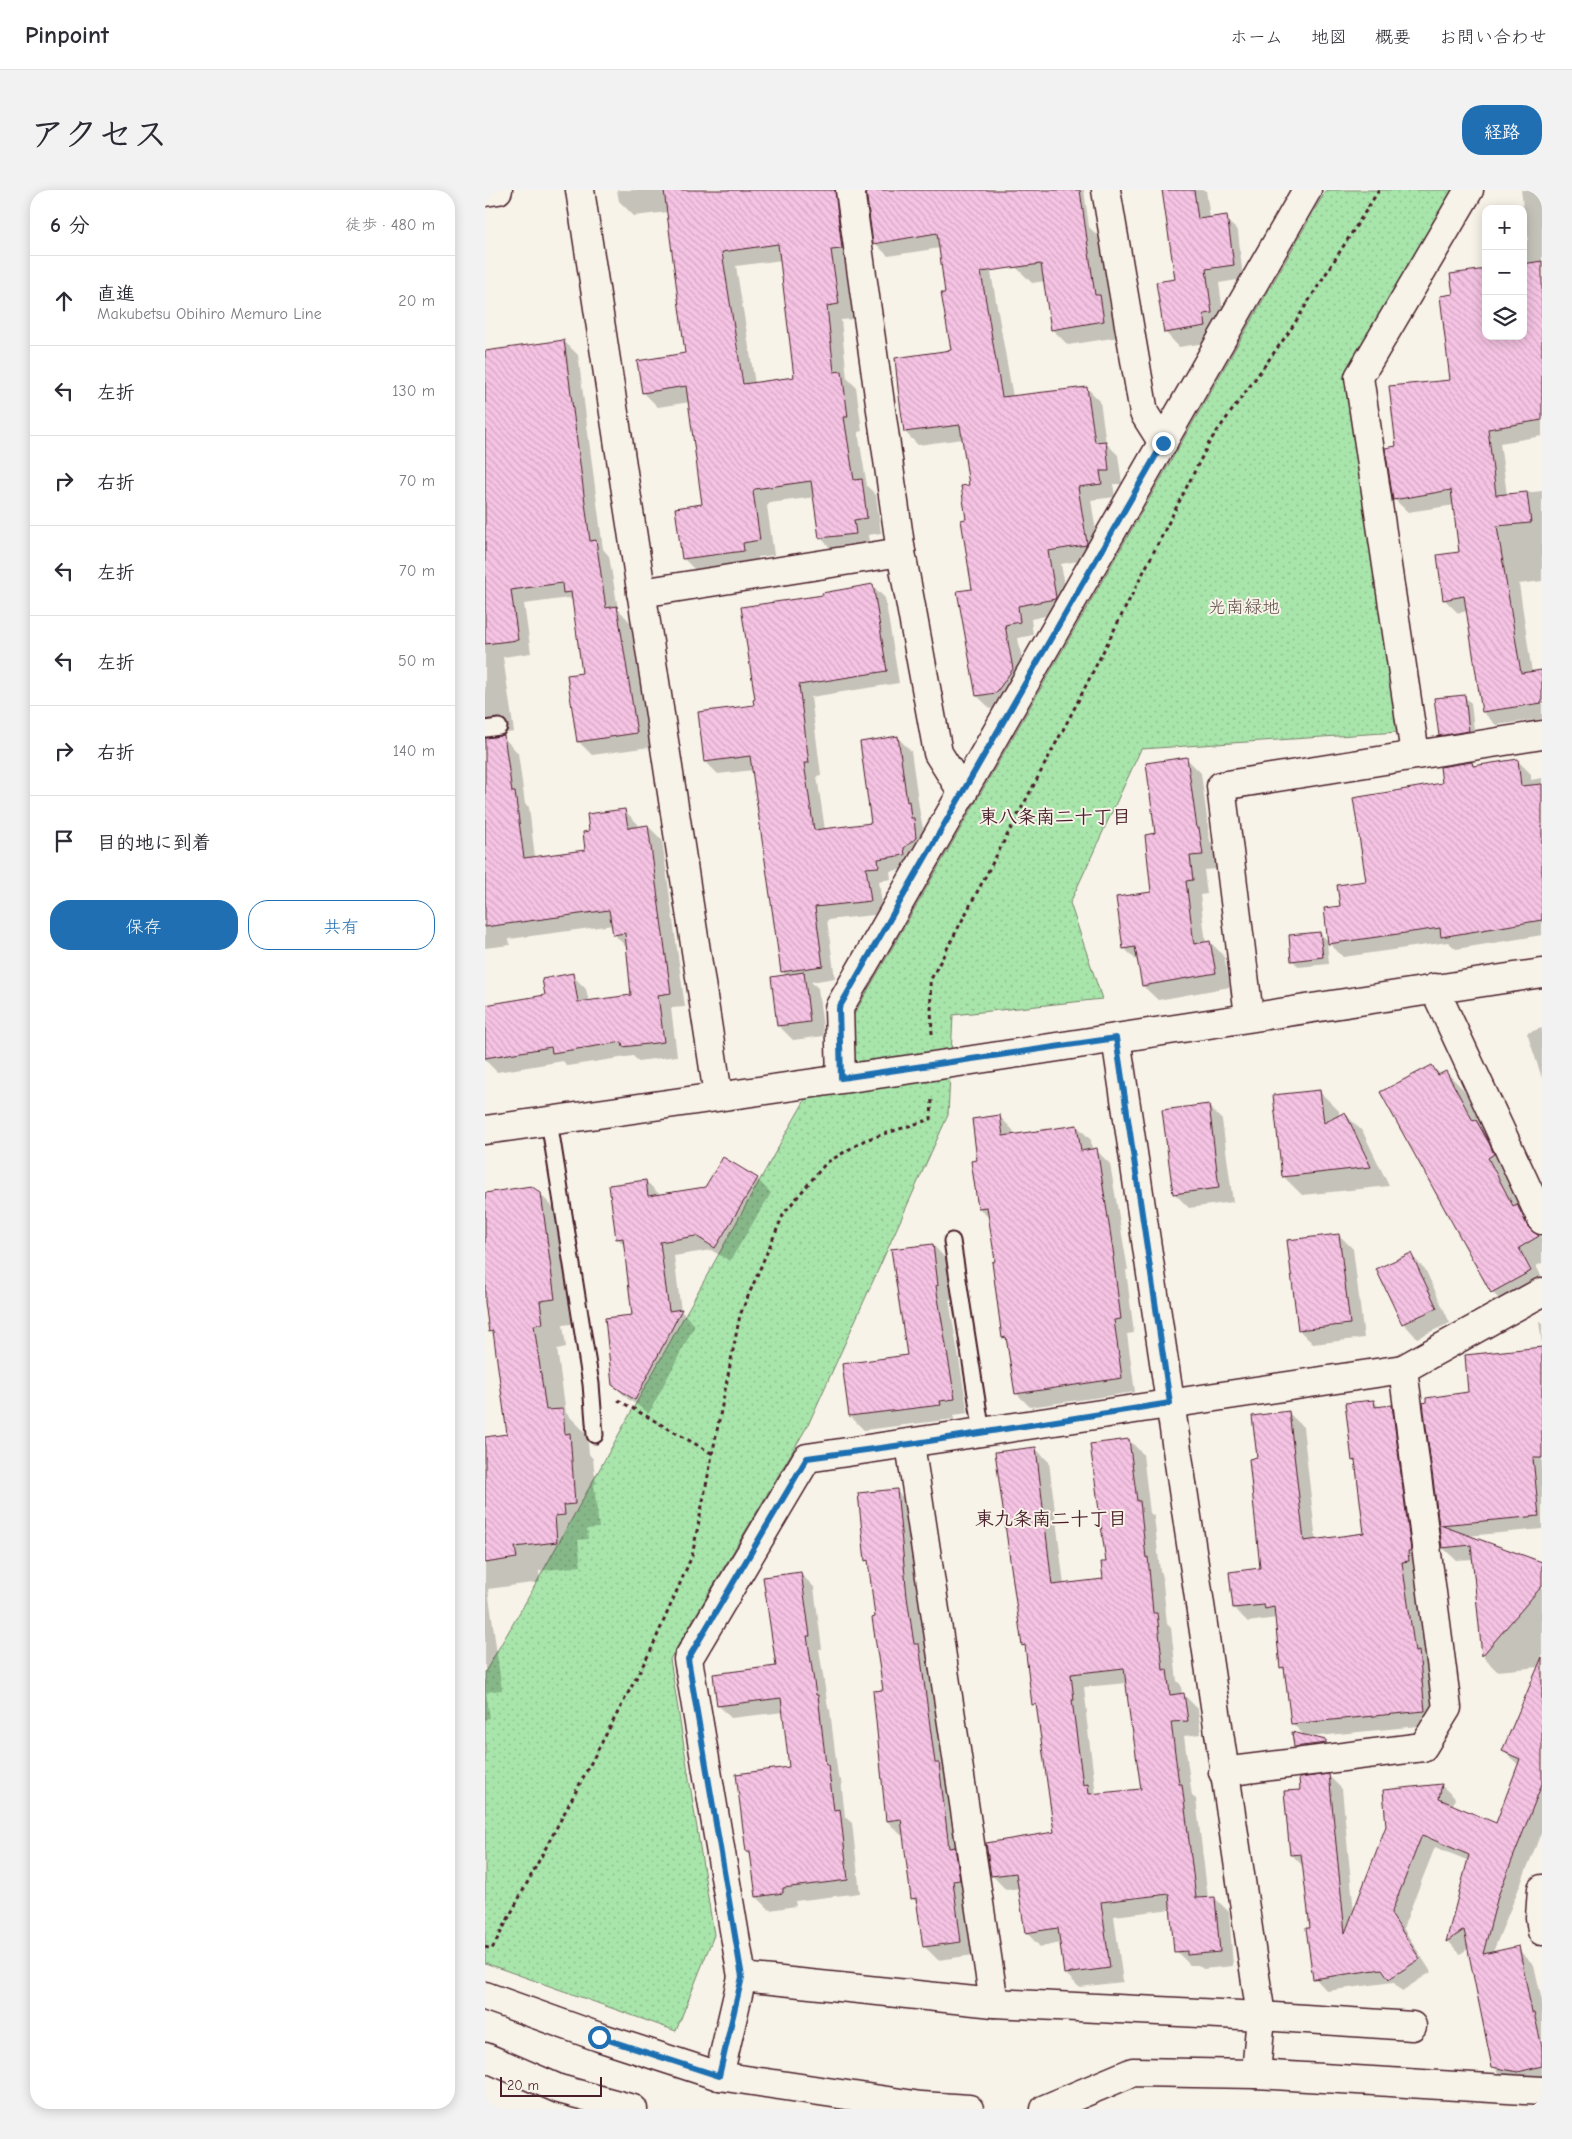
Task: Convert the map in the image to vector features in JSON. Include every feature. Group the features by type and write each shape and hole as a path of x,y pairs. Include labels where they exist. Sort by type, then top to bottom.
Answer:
{"street":[{"path":"485,192 498,190"},
{"path":"580,190 718,1095"},
{"path":"850,190 901,552 939,753 963,793"},
{"path":"1106,190 1144,413 1163,443"},
{"path":"841,1078 839,1008 1307,190"},
{"path":"1415,754 1359,377 1469,190"},
{"path":"641,593 901,552"},
{"path":"1249,1016 1221,786 1542,735"},
{"path":"485,1130 1116,1038 1249,1016 1542,973"},
{"path":"1434,988 1542,1220"},
{"path":"1116,1038 1223,1772 1261,2016 1257,2074"},
{"path":"719,2076 742,1977 688,1659 807,1458 1403,1369 1542,1292"},
{"path":"1223,1772 1423,1747 1447,1708 1403,1369"},
{"path":"910,1444 994,2003"},
{"path":"1541,1922 1542,1889"},
{"path":"742,1977 994,2003 1261,2016 1412,2026"},
{"path":"485,1996 599,2037 719,2076 921,2106 969,2109"},
{"path":"485,2057 559,2089 633,2109"},
{"path":"1045,2109 1133,2072 1257,2074 1542,2091"}],"lane":[{"path":"549,1121 591,1384 595,1435"},
{"path":"952,1241 982,1433"}],"path":[{"path":"591,1384 713,1454"},
{"path":"485,1947 492,1949"}],"green space":[{"name":"光南緑地","path":"1326,190 1453,190 1348,377 1398,732 1141,749 1070,903 1102,999 953,1015 948,1115 808,1425 670,1659 714,1935 676,2031 485,1963 485,1672 781,1142"}],"building":[{"path":"664,190 835,190 842,249 831,250 839,304 827,306 834,372 842,371 848,417 844,417 854,480 862,479 867,518 854,520 856,534 819,538 811,481 755,489 753,491 760,540 743,543 744,551 682,559 675,508 702,504 686,386 642,393 637,361 685,353","holes":["778,244 794,377 743,384 722,252"]},
{"path":"866,190 1080,190 1095,295 1100,295 1104,321 1051,330 1041,264 981,272 1002,397 1087,387 1095,442 1106,441 1109,471 1100,471 1102,484 1078,487 1086,545 1048,551 1055,599 1018,606 1020,622 1005,625 1013,669 996,693 976,696 957,591 972,589 961,520 966,519 961,486 969,485 960,425 904,432 898,389 895,358 951,350 941,293 945,293 937,233 873,244"},
{"path":"1162,190 1194,190 1198,219 1227,215 1234,265 1206,269 1212,313 1204,314 1206,326 1164,333 1156,282 1175,279"},
{"path":"1542,261 1542,420 1488,429 1496,495 1527,492 1531,523 1497,526 1521,673 1542,670 1542,703 1482,712 1464,596 1443,600 1437,555 1459,552 1451,490 1393,500 1385,448 1396,446 1389,386 1450,380 1440,296 1453,294 1450,274 1482,270 1482,340 1527,340 1527,263"},
{"path":"564,340 590,541 596,540 606,608 617,606 637,733 577,742 567,675 582,673 571,592 563,593 562,583 511,590 518,640 485,644 485,351"},
{"path":"873,584 887,671 799,685 809,763 804,763 814,830 871,823 860,742 898,736 907,802 909,801 911,818 914,818 916,838 904,848 905,855 878,859 879,867 866,868 871,901 815,907 823,966 781,972 750,756 704,762 698,712 754,705 753,700 755,699 741,607 823,595 822,593"},
{"path":"1465,695 1469,731 1439,736 1434,698"},
{"path":"504,735 512,792 515,792 524,858 585,850 583,832 589,831 587,814 625,809 628,828 648,825 671,993 658,995 664,1042 623,1047 622,1042 552,1053 551,1047 485,1058 485,1005 545,995 542,979 573,973 578,1002 631,995 625,933 613,935 609,910 485,927 485,738"},
{"path":"1187,757 1197,828 1199,828 1203,855 1190,856 1193,880 1186,881 1194,944 1210,941 1216,973 1142,986 1135,947 1123,949 1116,897 1151,892 1145,835 1155,833 1146,763"},
{"path":"1518,759 1521,786 1542,784 1542,920 1441,937 1440,928 1328,944 1324,908 1340,906 1337,885 1366,881 1353,798 1442,783 1440,767 1472,762 1473,766"},
{"path":"1320,932 1323,957 1291,961 1289,935"},
{"path":"804,972 810,1022 777,1026 771,977"},
{"path":"1432,1065 1438,1075 1446,1071 1473,1121 1476,1120 1489,1143 1494,1154 1488,1158 1513,1206 1517,1204 1528,1227 1539,1236 1519,1248 1531,1271 1491,1293 1380,1092"},
{"path":"1320,1090 1324,1123 1345,1112 1371,1167 1282,1177 1273,1095"},
{"path":"1209,1104 1219,1188 1173,1194 1162,1110"},
{"path":"1000,1115 1003,1136 1077,1125 1081,1151 1097,1148 1114,1256 1121,1319 1114,1320 1122,1378 1015,1394 1006,1337 1002,1338 992,1262 995,1261 987,1207 978,1208 971,1161 977,1160 972,1119"},
{"path":"723,1157 758,1178 715,1248 696,1236 660,1242 669,1311 682,1309 635,1400 612,1385 605,1318 632,1315 623,1238 616,1239 609,1185 646,1180 648,1196 705,1187"},
{"path":"531,1186 541,1193 555,1299 540,1301 543,1324 534,1325 546,1410 563,1409 565,1434 570,1433 575,1504 564,1505 565,1515 555,1516 557,1542 515,1547 517,1558 485,1563 485,1437 507,1434 493,1331 489,1332 485,1302 485,1193"},
{"path":"1339,1234 1350,1324 1298,1330 1287,1240"},
{"path":"933,1244 938,1285 936,1286 955,1399 940,1401 941,1405 849,1416 842,1364 907,1355 891,1249"},
{"path":"1411,1253 1437,1308 1402,1324 1376,1269"},
{"path":"1542,1347 1542,1458 1533,1458 1539,1516 1440,1525 1542,1562 1542,1586 1482,1656 1471,1545 1442,1548 1423,1403 1426,1402 1426,1398 1468,1392 1465,1355"},
{"path":"1374,1400 1375,1407 1392,1405 1411,1551 1408,1551 1409,1561 1402,1562 1415,1652 1419,1651 1425,1711 1291,1724 1284,1667 1280,1668 1274,1607 1265,1609 1264,1605 1233,1608 1229,1572 1260,1568 1249,1459 1257,1457 1252,1416 1289,1411 1304,1541 1364,1533 1355,1460 1352,1461 1345,1403"},
{"path":"1129,1439 1137,1501 1140,1501 1146,1558 1148,1557 1153,1613 1157,1613 1163,1670 1167,1669 1170,1695 1184,1693 1188,1721 1171,1722 1179,1784 1182,1784 1196,1898 1215,1897 1220,1952 1187,1955 1187,1951 1174,1952 1169,1894 1101,1902 1110,1968 1064,1974 1058,1928 1025,1933 1016,1873 991,1876 986,1843 1054,1832 1036,1704 1032,1705 1025,1645 1022,1646 995,1452 1036,1447 1052,1585 1103,1579 1101,1562 1106,1562 1090,1444","holes":["1124,1668 1141,1789 1089,1794 1088,1784 1083,1785 1072,1700 1074,1700 1071,1674"]},
{"path":"897,1489 907,1597 914,1644 919,1644 935,1763 939,1763 949,1848 955,1847 960,1880 953,1881 961,1942 923,1947 916,1898 911,1899 901,1819 886,1821 873,1691 883,1690 872,1618 875,1617 868,1560 865,1561 858,1493"},
{"path":"801,1572 810,1636 807,1636 816,1695 818,1695 826,1765 828,1765 834,1810 840,1809 848,1880 783,1888 783,1893 756,1897 750,1852 746,1852 736,1774 789,1767 781,1698 717,1706 713,1674 776,1666 763,1577"},
{"path":"1542,1657 1542,1784 1498,1896 1483,1954 1519,1946 1532,2013 1534,2013 1542,2047 1542,2066 1518,2072 1492,2067 1464,1930 1446,1942 1469,1855 1422,1835 1391,1914 1420,1959 1389,1979 1382,1969 1313,1979 1306,1928 1310,1928 1301,1854 1290,1855 1284,1791 1300,1790 1299,1778 1329,1774 1345,1933 1386,1826 1383,1790 1442,1784 1439,1799 1496,1823 1520,1759 1502,1751"},
{"path":"1292,1732 1326,1740 1326,1743 1294,1747"}],"district":[{"name":"東八条南二十丁目","path":"1055,816"},
{"name":"東九条南二十丁目","path":"1051,1518"}],"route":[{"path":"599,2037 719,2076 742,1977 688,1659 807,1458 910,1444 1170,1403 1116,1038 841,1078 839,1008 1163,443"}]}
